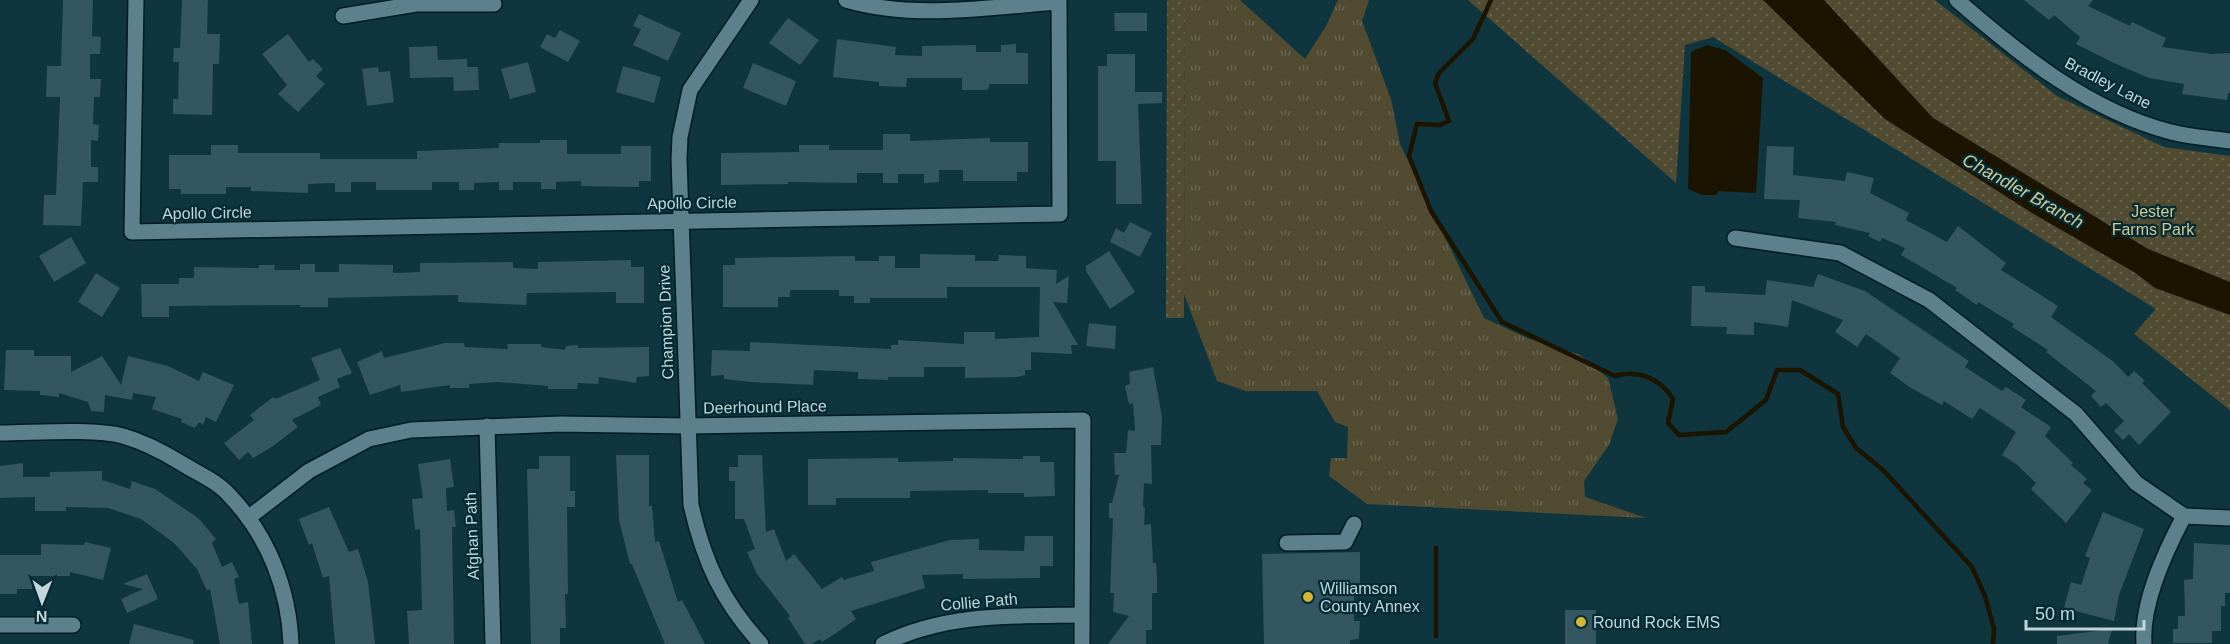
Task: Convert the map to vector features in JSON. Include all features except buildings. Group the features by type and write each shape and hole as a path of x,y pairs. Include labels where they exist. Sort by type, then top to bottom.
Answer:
{"street":[{"name":"Apollo Circle","path":"136,0 132,232 1059,214 1059,2 915,11 875,9 846,0"},
{"name":"Champion Drive","path":"751,0 690,90 680,136 681,221 691,505 700,547 726,599 761,644"},
{"name":"Bradley Lane","path":"1957,0 1992,30 2067,85 2110,108 2170,132 2230,141"},
{"path":"343,16 416,2 494,4"},
{"path":"1735,238 1840,253 1929,300 2076,414 2136,483 2184,516 2230,518"},
{"name":"Deerhound Place","path":"248,518 309,471 369,439 411,430 487,426 687,426 1083,420 1082,644"},
{"name":"Afghan Path","path":"487,426 493,644"},
{"path":"0,433 122,436 158,450 213,482 229,495 248,518 269,551 284,591 291,644"},
{"path":"2144,644 2143,629 2164,554 2184,516"},
{"path":"1287,543 1345,542 1354,524"},
{"name":"Collie Path","path":"883,644 933,624 964,619 1081,615"},
{"path":"0,625 73,625"}],"green space":[{"path":"1167,0 1185,0 1184,318 1166,318"},
{"path":"1185,0 1240,0 1305,59 1326,26 1338,0 1369,0 1362,21 1391,99 1400,144 1484,318 1527,338 1580,355 1608,378 1618,419 1609,445 1584,481 1585,497 1646,518 1367,504 1329,476 1331,458 1347,458 1348,427 1335,422 1317,391 1246,391 1217,381 1184,294"},
{"name":"Jester Farms Park","path":"1468,0 1935,0 2057,96 2164,147 2230,156 2230,410 2134,334 2156,309 1713,37 1685,45 1676,183"}],"water":[{"name":"Chandler Branch","path":"1763,0 1824,0 1933,118 2148,249 2230,282 2230,315 2155,288 2134,272 2032,213 1885,119"},
{"path":"1707,45 1725,50 1763,78 1756,193 1718,191 1717,195 1702,195 1688,189 1691,52"}],"waterway":[{"path":"1491,0 1473,39 1439,73 1435,83 1449,121 1440,125 1417,124 1409,156 1431,211 1502,322 1615,376 1632,374 1655,381 1673,399 1668,423 1679,435 1726,432 1766,400 1777,370 1800,370 1838,394 1843,427 1856,448 1882,469 1972,567 1985,596 1994,629 1993,644"},
{"path":"1436,548 1436,636"}],"place":[{"name":"Williamson County Annex","path":"1308,597"},
{"name":"Round Rock EMS","path":"1581,622"}]}
